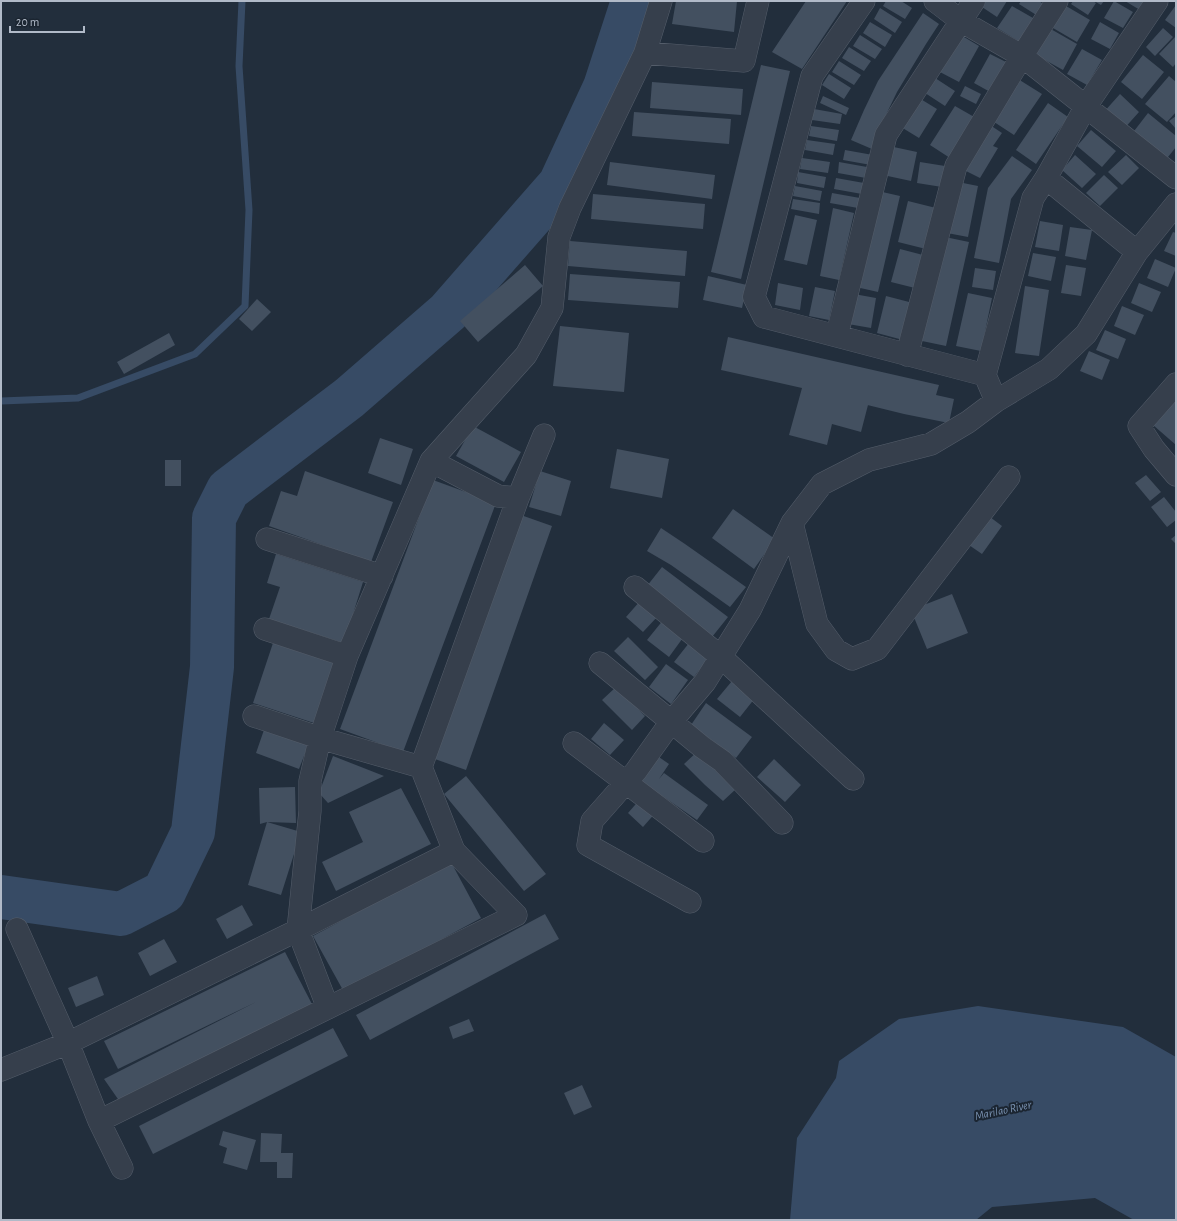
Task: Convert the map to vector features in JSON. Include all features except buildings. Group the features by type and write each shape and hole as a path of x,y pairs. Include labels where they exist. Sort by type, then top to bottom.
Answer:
{"street":[{"path":"328,1008 298,930 310,811 310,781 320,738 347,656 431,461 526,355 552,308 559,238 570,208 646,53 661,1"},
{"path":"646,53 744,61 758,1"},
{"path":"864,1 812,76 754,297 764,317 985,375"},
{"path":"935,1 961,21 1022,56 1176,178"},
{"path":"837,335 886,135 974,1"},
{"path":"907,355 956,166 1057,1"},
{"path":"996,401 985,375 1033,198 1046,178 1086,106 1157,1"},
{"path":"1046,178 1138,252"},
{"path":"690,902 588,845 592,821 636,771 671,722 705,682 750,610 792,524 822,484 869,460 931,444 968,422 996,401 1049,369 1086,334 1138,252 1176,204"},
{"path":"1176,384 1140,426 1154,449 1176,475"},
{"path":"99,1120 516,915 454,851 421,767 518,498 544,435"},
{"path":"431,461 498,496 518,498"},
{"path":"792,524 816,624 836,650 852,659 877,649 1009,477"},
{"path":"268,539 382,576"},
{"path":"635,587 721,657 853,779"},
{"path":"265,629 347,656"},
{"path":"600,663 702,747 722,761 782,824"},
{"path":"254,716 320,738 421,767"},
{"path":"574,743 703,842"},
{"path":"1,1070 68,1043 298,930 454,851"},
{"path":"18,929 68,1043 99,1120 122,1168"}],"water":[{"name":"Marilao River","path":"978,1006 1123,1027 1176,1057 1176,1220 1134,1220 1095,1198 992,1207 976,1220 790,1220 797,1138 836,1078 839,1061 899,1019"}],"waterway":[{"path":"1,401 78,398 195,354 245,306 249,210 239,66 242,1"},
{"path":"1,897 121,914 164,892 193,832 212,667 214,518 228,490 349,398 448,312 560,184 605,87 633,1"}]}
